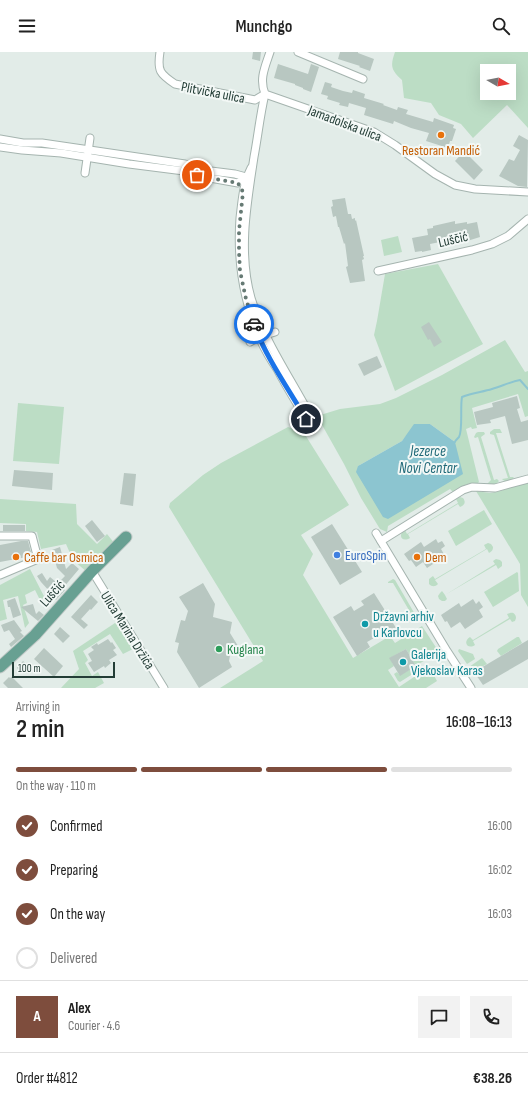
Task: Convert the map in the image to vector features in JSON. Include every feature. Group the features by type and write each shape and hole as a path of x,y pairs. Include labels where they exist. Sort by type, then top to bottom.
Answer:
{"main road":[{"name":"Luščić","path":"1,665 35,634 92,571 126,538"}],"street":[{"name":"Plitvička ulica","path":"160,52 158,63 160,70 164,77 175,84 255,100 265,94"},
{"path":"262,336 251,297 244,249 250,184 265,94 262,86 262,78 270,52"},
{"path":"298,52 363,79"},
{"name":"Jamadolska ulica","path":"265,94 374,132 395,145 435,174 455,185 474,189 528,192"},
{"path":"85,173 90,138"},
{"path":"0,139 23,143 42,143 88,154 184,171 238,183 246,177"},
{"path":"0,147 185,164 212,171 246,177 250,184"},
{"path":"254,162 246,177 239,231 240,271 246,299 262,336 274,353 309,418"},
{"path":"238,183 243,192"},
{"name":"Luščić","path":"378,271 472,250 492,244 508,236 528,219"},
{"path":"250,342 275,332"},
{"path":"381,541 464,490 472,487 495,488 528,479"},
{"path":"376,533 471,688"},
{"path":"0,536 32,536 38,559 0,575"},
{"name":"Ulica Marina Držića","path":"92,571 164,688"}],"green space":[{"path":"395,52 528,52 528,128 507,105 473,138 461,124 439,115 431,103 404,98 402,80 392,68"},
{"path":"398,236 402,252 384,256 381,240"},
{"path":"438,264 483,344 395,391 374,335 385,274"},
{"path":"505,340 525,372 528,371 528,416 525,417 518,394 472,408 477,428 472,429 471,427 466,429 479,482 467,484 453,492 450,489 388,526 387,532 380,529 361,498 317,416 340,409 380,404 396,398 442,375","holes":["430,424 455,442 358,466 402,441 406,436"]},
{"path":"18,403 64,407 59,464 13,461"},
{"path":"288,427 304,433 349,505 301,535 313,554 303,575 353,658 390,636 395,643 422,626 439,652 417,665 419,670 400,682 394,674 397,672 400,675 416,666 406,649 390,658 394,666 388,670 399,687 426,669 430,668 437,681 426,688 220,688 263,661 169,507 170,503 203,475 221,463"},
{"path":"494,429 500,429 502,433 496,433 510,477 514,478 507,482 502,479 508,478 494,435 490,434 490,432"},
{"path":"478,432 484,432 485,434 481,437 494,480 497,479 499,481 496,484 487,484 491,480 478,437 474,437"},
{"path":"528,482 528,607 521,595 520,564 476,491 490,493"},
{"path":"460,497 463,498 463,505 460,507 458,504 408,534 410,538 405,540 402,538 401,534 405,530 407,534 458,503 456,499"},
{"path":"0,499 76,504 77,524 97,544 107,534 115,544 87,572 73,560 66,544 41,549 37,532 26,531 26,524 0,523"},
{"path":"484,510 492,524 456,546 448,531"},
{"path":"488,543 493,547 493,550 489,553 487,549 435,580 438,584 436,586 429,584 429,579 433,576 435,579 486,549 484,545"},
{"path":"496,559 502,562 502,566 498,569 496,565 445,595 495,564 493,561"},
{"path":"30,569 48,604 44,608 35,590 25,595 27,603 23,605 29,623 25,628 18,596 3,600 7,619 0,621 0,585"},
{"path":"517,572 519,591 493,607 484,592"},
{"path":"393,579 395,580 417,619 411,621 413,617 393,583 388,583"},
{"path":"442,591 447,599 445,601 439,599 438,596"},
{"path":"507,614 515,614 515,621 512,622 510,619 473,641 475,645 470,647 467,645 466,641 470,637 473,640 509,618"},
{"path":"118,621 135,648 123,654 110,634 83,651 88,660 85,663 92,676 98,672 104,683 95,688 61,688 79,669 73,651"},
{"path":"519,637 522,643 501,656 497,651 498,649"},
{"path":"459,649 473,654 475,659 467,664 458,651"},
{"path":"482,658 487,664 472,672 469,667"}],"water":[{"name":"Jezerce Novi Centar","path":"414,424 430,424 455,442 463,474 388,519 383,517 356,472 358,466 402,441"}],"building":[{"path":"253,52 261,52 260,61 252,59"},
{"path":"340,52 358,52 374,59 370,71 338,59"},
{"path":"278,64 308,74 311,64 319,67 311,92 295,84 274,78"},
{"path":"325,82 332,84 331,87 343,91 352,93 353,90 365,94 364,98 397,110 398,107 408,110 406,114 433,122 434,118 454,125 453,128 456,129 452,141 450,141 448,148 426,141 429,133 394,121 393,124 364,115 366,108 349,103 348,107 339,105 340,103 327,99 328,96 321,94"},
{"path":"519,135 528,140 527,187 518,186 499,176 509,159 514,161 520,150 513,146"},
{"path":"464,151 483,170 474,180 455,161"},
{"path":"345,198 348,214 351,214 352,219 355,218 355,221 356,220 364,256 364,259 362,260 365,281 350,283 346,267 348,266 345,243 344,244 338,227 336,216 333,217 331,207 333,206 332,200"},
{"path":"455,221 455,224 477,222 480,237 464,242 463,238 452,240 452,238 439,241 440,242 430,244 431,250 415,252 412,238 428,235 427,229 433,228 433,226"},
{"path":"429,322 442,342 434,347 430,339 428,340 421,327"},
{"path":"377,356 382,367 364,376 358,364"},
{"path":"517,396 520,408 517,409 521,422 528,420 528,440 512,444 505,416 490,420 491,423 477,425 474,412 493,407 492,403"},
{"path":"14,470 53,473 52,490 12,486"},
{"path":"124,473 136,474 133,506 120,504"},
{"path":"92,520 105,536 97,542 85,526"},
{"path":"332,524 362,572 340,585 311,537"},
{"path":"3,525 25,525 25,531 3,531"},
{"path":"436,539 438,543 442,541 445,546 441,549 445,556 427,568 423,562 416,567 404,554 421,542 424,547"},
{"path":"28,541 32,556 0,562 0,545"},
{"path":"60,547 66,569 72,563 79,569 63,588 65,590 56,600 49,594 51,593 37,576 42,573 47,581 50,577 62,587 60,581 65,576 57,568 52,550"},
{"path":"203,583 215,604 213,617 232,622 230,633 238,646 231,650 229,661 232,667 199,688 177,652 179,643 175,642 181,620 185,621 188,611 179,597"},
{"name":"Državni arhiv u Karlovcu","path":"374,593 398,631 387,638 383,633 367,642 370,647 357,656 333,617 351,606 354,611 364,605 361,601"},
{"path":"91,595 98,602 81,619 88,625 84,629 71,617"},
{"path":"15,598 21,615 13,618 7,601"},
{"path":"473,599 476,604 479,601 483,607 479,610 483,617 465,629 460,622 451,628 441,615 459,603 461,607"},
{"path":"33,604 36,614 39,611 44,615 38,621 21,607"},
{"path":"14,620 22,631 20,632 24,636 11,647 9,644 15,639 9,630 4,632 1,625"},
{"path":"60,627 70,636 63,643 54,634"},
{"path":"108,639 116,648 113,650 117,655 109,660 111,663 105,668 104,666 94,672 88,663 92,661 88,654 94,650 91,647"},
{"path":"528,640 528,659 483,685 474,672"},
{"path":"44,648 63,666 54,677 34,659"},
{"name":"Galerija Vjekoslav Karas","path":"406,649 416,666 400,676 389,658"},
{"path":"23,661 29,666 23,673 17,668"},
{"path":"9,677 12,677 23,688 8,688 3,683"}],"waterway":[{"path":"455,442 460,434 462,397 520,380 528,389"}],"way so far":[{"path":"197,175 238,183 243,192 239,231 240,271 246,299 254,324"}],"place":[{"name":"Restoran Mandić","path":"441,135"},
{"name":"EuroSpin","path":"337,555"},
{"name":"Caffe bar Osmica","path":"16,557"},
{"name":"Dem","path":"417,557"},
{"name":"Državni arhiv u Karlovcu","path":"365,624"},
{"name":"Kuglana","path":"219,649"},
{"name":"Galerija Vjekoslav Karas","path":"403,662"}],"route":[{"path":"254,324 259,337 306,419"}]}
